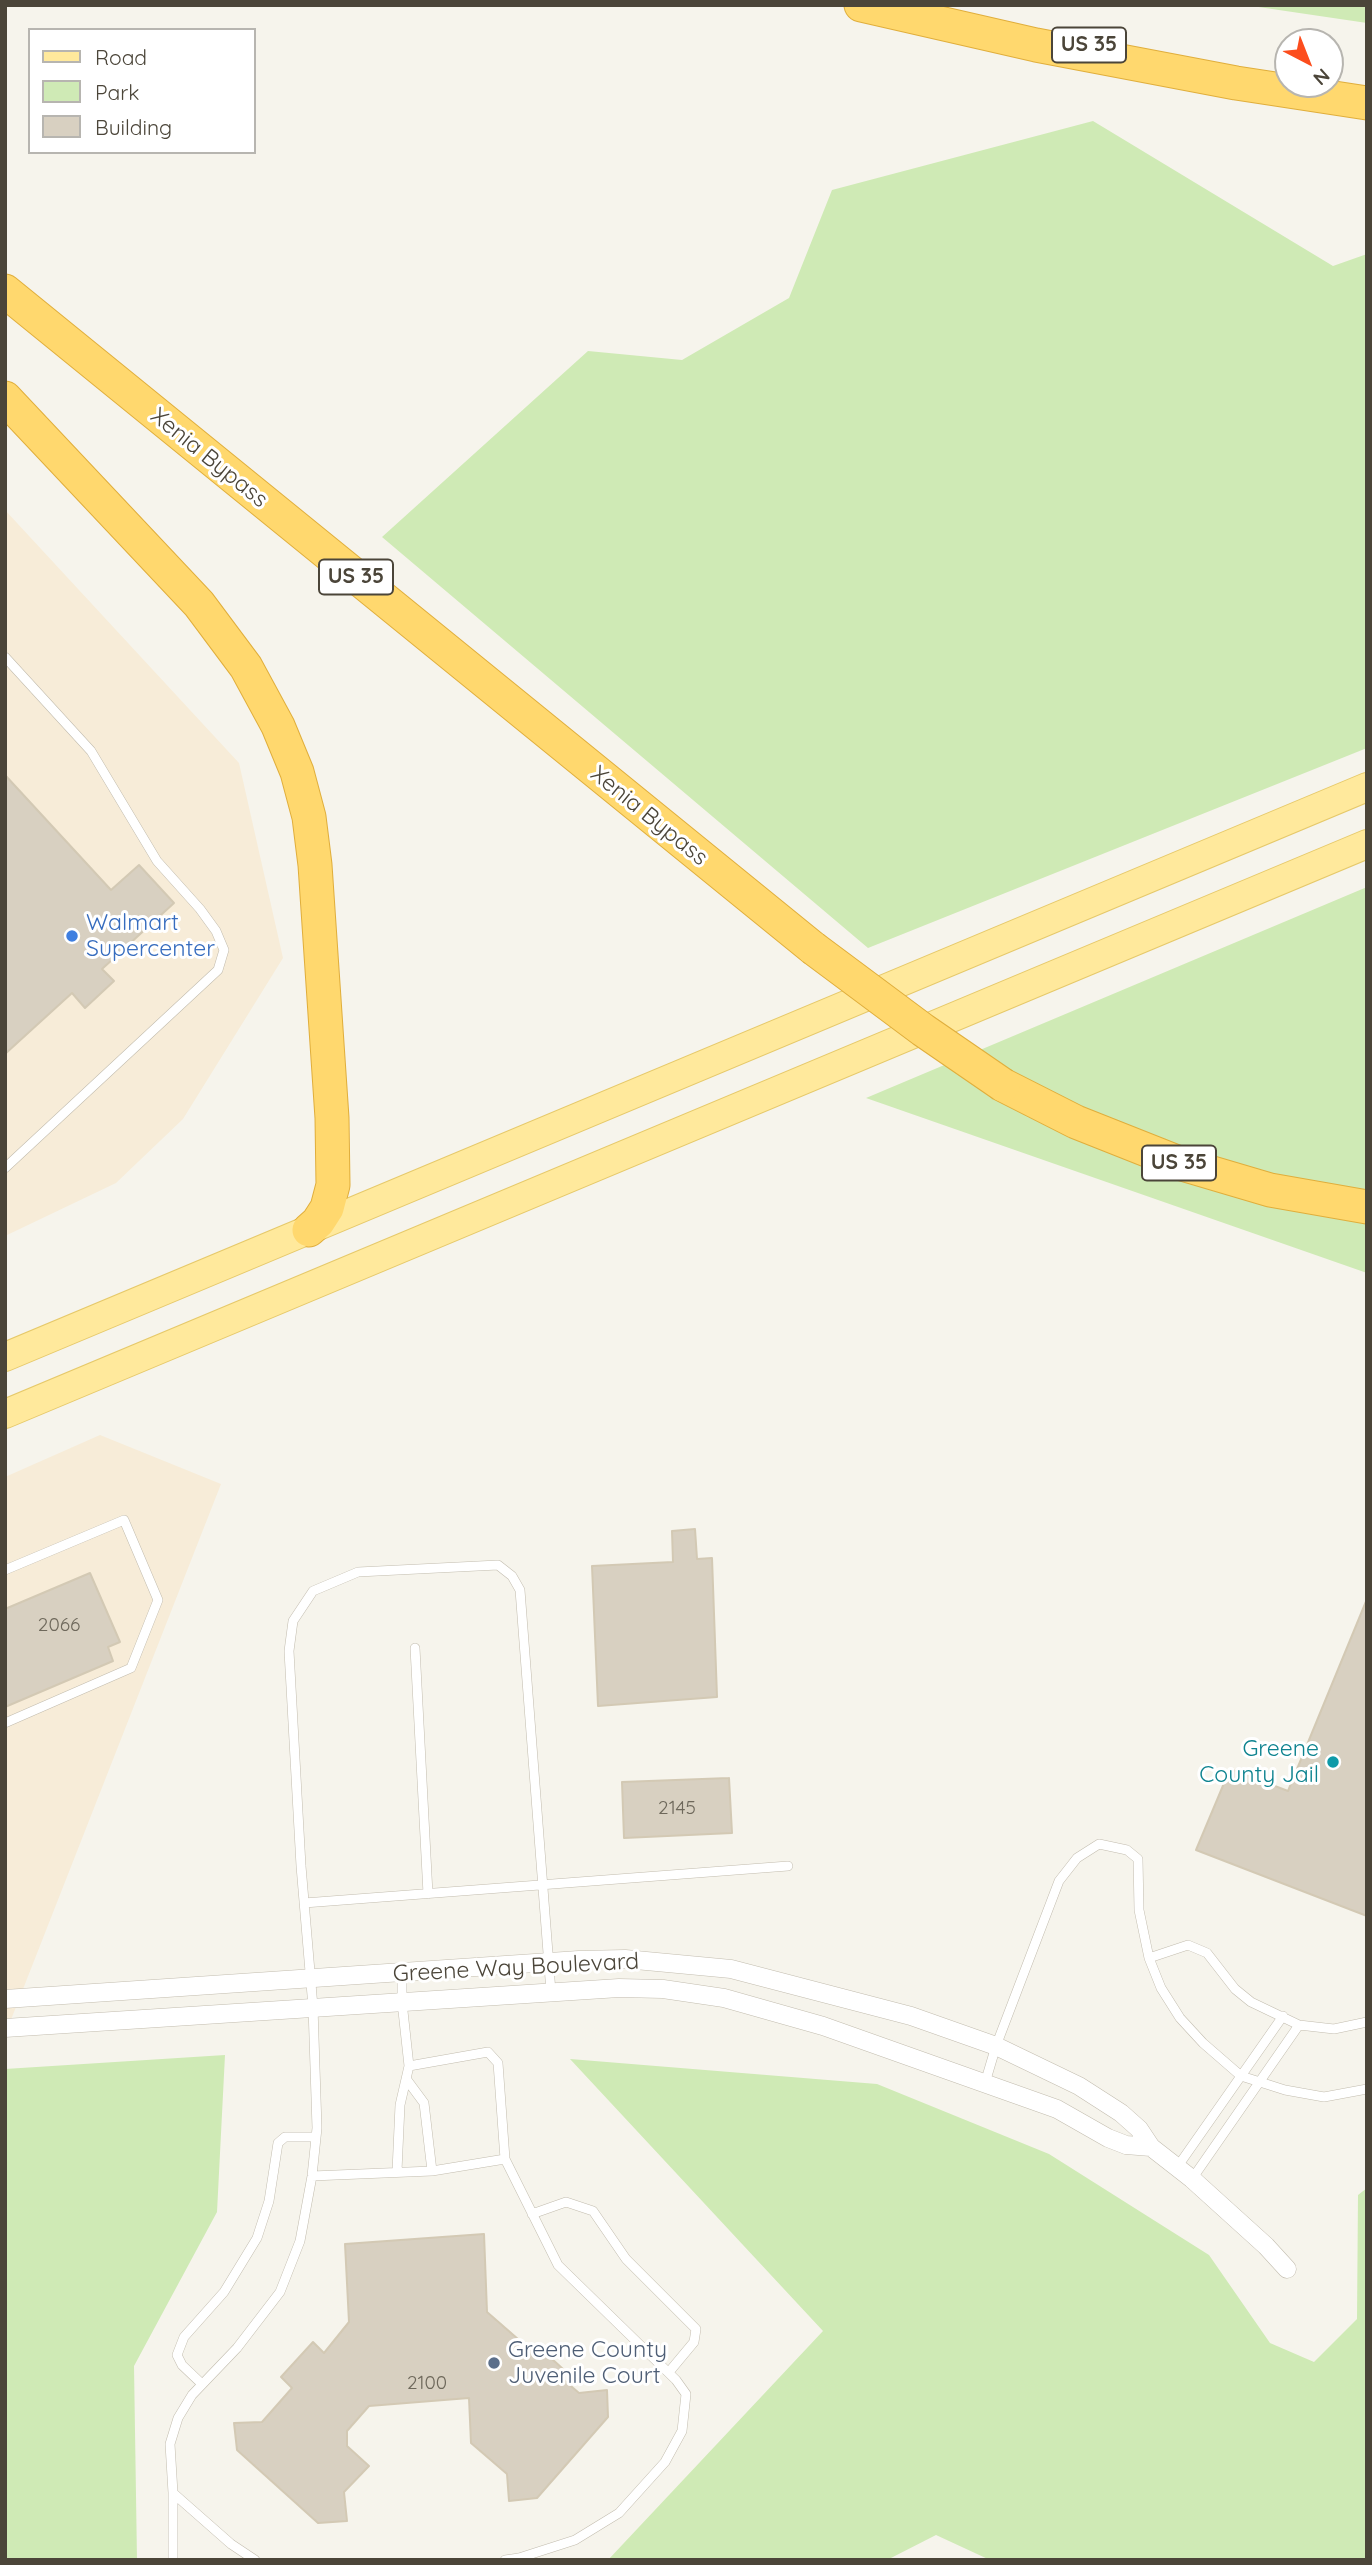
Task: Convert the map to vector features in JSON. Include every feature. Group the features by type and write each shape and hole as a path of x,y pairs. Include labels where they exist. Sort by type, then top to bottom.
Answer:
{"highway":[{"path":"861,5 1036,45 1236,83 1367,103"},
{"name":"US 35","path":"890,5 1090,45 1274,74"},
{"path":"1344,83 1367,86"},
{"name":"Xenia Bypass","path":"5,290 813,948 923,1030 1003,1085 1076,1122 1182,1164 1270,1190 1367,1207"},
{"path":"5,398 199,604 246,667 278,726 297,772 309,817 315,864 332,1118 332,1185 327,1208 309,1230"}],"main road":[{"path":"5,1357 1367,787"},
{"path":"5,1414 1367,844"}],"street":[{"name":"Greene Way Boulevard","path":"5,1999 548,1962 625,1959 732,1969 911,2016 996,2046 1090,2092 1139,2129 1151,2147 1178,2166 1266,2246 1287,2269"},
{"name":"Greene Way Boulevard","path":"5,2028 619,1987 663,1989 724,1998 823,2026 1057,2109 1108,2138 1126,2145 1151,2147"}],"lane":[{"path":"5,657 91,751 157,860 200,909 216,931 224,950 218,970 5,1168"},
{"path":"5,1570 124,1520 158,1600 131,1668 5,1723"},
{"path":"173,2560 170,2444 177,2418 192,2395 237,2348 280,2292 300,2241 312,2176 316,2137 313,2007 289,1651 293,1621 313,1591 358,1572 498,1565 512,1576 520,1590 551,1992"},
{"path":"415,1648 428,1894"},
{"path":"985,2083 996,2046 1059,1881 1077,1858 1099,1844 1127,1850 1138,1859 1139,1910 1149,1958 1161,1988 1180,2018 1203,2043 1241,2076 1258,2082 1324,2097 1367,2089"},
{"path":"304,1903 788,1866"},
{"path":"1149,1958 1188,1945 1206,1953 1235,1989 1251,2002 1299,2025 1334,2029 1367,2022"},
{"path":"397,2171 400,2105 409,2066 402,2002 402,1973"},
{"path":"1178,2166 1283,2016"},
{"path":"1192,2179 1299,2025"},
{"path":"409,2066 488,2052 498,2063 505,2160 558,2265 668,2372 686,2394 682,2431 665,2462 619,2513 575,2540 505,2560"},
{"path":"407,2080 424,2103 432,2171"},
{"path":"202,2384 182,2365 177,2354 184,2337 224,2292 257,2238 269,2201 278,2143 285,2137 316,2137"},
{"path":"312,2176 432,2171 505,2160"},
{"path":"532,2214 566,2202 593,2211 626,2259 696,2329 694,2343 668,2372"},
{"path":"173,2493 231,2544 255,2560"}],"shaded area":[{"path":"5,510 239,763 283,958 183,1119 116,1183 5,1236"},
{"path":"100,1435 221,1484 5,2035 5,1477"}],"green space":[{"path":"1245,5 1367,5 1367,23"},
{"path":"1093,121 1333,266 1367,254 1367,748 868,948 382,537 588,351 682,360 789,298 832,190"},
{"path":"1367,887 1367,1273 866,1098"},
{"path":"225,2055 217,2212 134,2366 137,2560 5,2560 5,2069"},
{"path":"570,2059 877,2084 1049,2154 1209,2255 1270,2343 1314,2362 1357,2319 1358,2195 1367,2188 1367,2560 990,2560 936,2535 887,2560 608,2560 823,2331"}],"building":[{"name":"Walmart Supercenter","path":"5,775 111,890 139,865 174,903 102,969 114,981 85,1008 72,993 5,1054"},
{"path":"695,1529 697,1559 712,1558 717,1697 598,1706 592,1566 673,1562 672,1531"},
{"path":"90,1573 120,1642 108,1647 113,1661 5,1707 5,1609"},
{"name":"Greene County Jail","path":"1367,1599 1367,1916 1196,1850 1230,1769 1288,1791"},
{"path":"729,1778 732,1833 624,1838 622,1782"},
{"path":"484,2234 487,2312 534,2353 540,2348 563,2369 557,2374 579,2393 607,2390 608,2417 537,2498 509,2501 507,2474 471,2443 469,2398 369,2406 347,2431 347,2446 369,2466 344,2492 347,2521 318,2523 237,2450 234,2423 262,2422 292,2388 281,2377 313,2342 324,2353 349,2322 345,2244"}],"place":[{"name":"Walmart Supercenter","path":"72,936"},
{"name":"Greene County Jail","path":"1333,1762"},
{"name":"Greene County Juvenile Court","path":"494,2363"}]}
